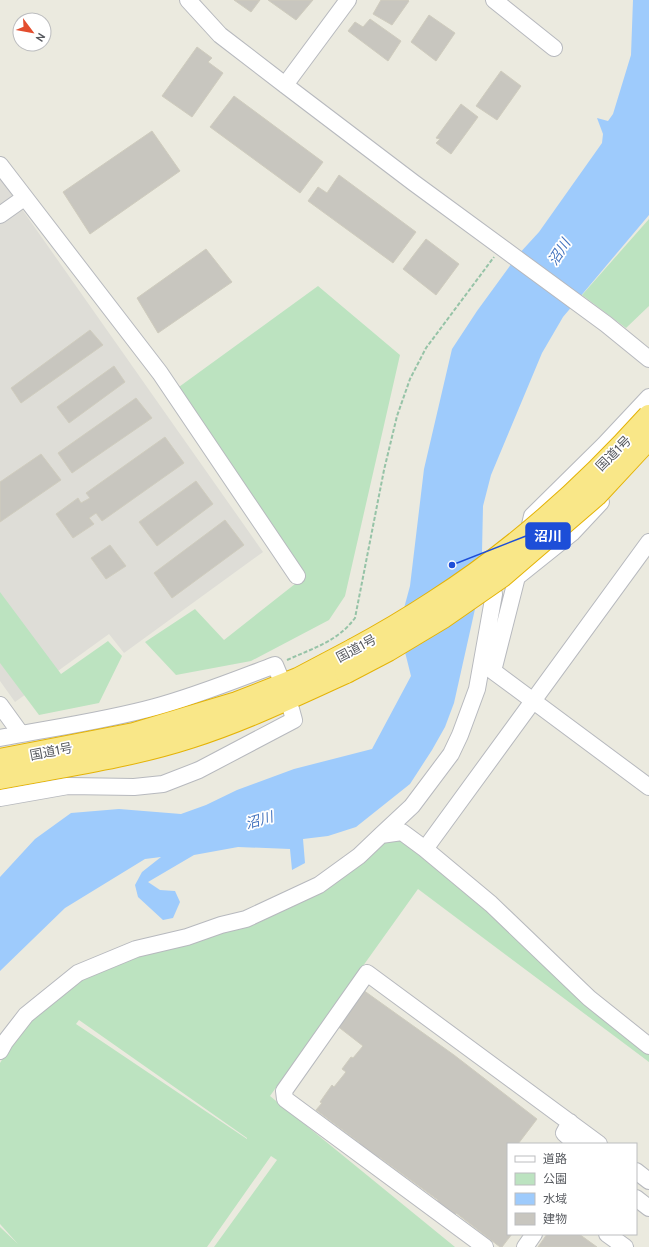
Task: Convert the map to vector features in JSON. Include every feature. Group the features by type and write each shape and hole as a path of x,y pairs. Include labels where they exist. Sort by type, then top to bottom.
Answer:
{"highway":[{"name":"国道1号","path":"0,760 134,734 237,703 298,679 354,650 435,602 505,552 535,528 584,482 649,416"},
{"name":"国道1号","path":"0,778 136,752 188,738 238,721 346,672 388,650 443,617 502,576 596,495 649,438"}],"street":[{"path":"188,0 220,35 606,324 649,359"},
{"path":"285,85 348,0"},
{"path":"494,0 554,48"},
{"path":"0,165 160,373 296,576"},
{"path":"0,216 24,198"},
{"path":"649,397 604,445 532,516 493,671 649,787"},
{"path":"517,577 572,533 649,450"},
{"path":"426,849 649,542"},
{"path":"0,1051 26,1015 78,973 136,949 187,937 221,925 246,919 319,885 359,856 412,806 451,754 460,735 477,689 494,594"},
{"path":"0,738 106,719 154,707 278,671"},
{"path":"0,705 21,734"},
{"path":"0,798 68,786 134,787 163,784 199,770 294,720 291,709"},
{"path":"381,835 402,832 426,849 491,904 589,998 649,1046"},
{"path":"485,1247 286,1099 284,1091 367,973 598,1143"},
{"path":"570,1122 564,1133 575,1143"},
{"path":"637,1172 649,1181"},
{"path":"637,1199 649,1208"},
{"path":"524,1247 533,1235"},
{"path":"608,1235 625,1247"}],"path":[{"path":"278,671 333,640 348,628 355,618 384,470 397,416 410,379 426,348 504,249"}],"shaded area":[{"path":"0,178 263,552 124,653 109,634 15,702 0,681"}],"green space":[{"path":"649,219 649,306 626,328 582,295"},
{"path":"318,286 400,355 345,596 329,620 251,661 176,675 145,642 195,609 224,640 300,580 172,392"},
{"path":"0,592 61,674 108,641 122,656 99,703 39,715 0,663"},
{"path":"381,835 406,835 649,1041 649,1062 418,889 270,1096 455,1247 214,1247 277,1160 271,1156 207,1247 0,1247 0,1227 18,1244 0,1224 0,1063 25,1022 102,963 264,914","holes":["79,1020 247,1139 76,1024"]}],"water":[{"path":"633,0 649,0 649,215 563,317 542,353 491,475 483,506 482,552 475,609 454,703 445,727 410,784 356,827 328,836 303,839 305,863 292,870 290,849 238,847 194,855 148,882 160,890 175,891 180,902 173,918 163,920 138,897 135,885 142,872 161,857 145,859 65,908 0,971 0,877 35,839 71,813 119,809 181,814 206,805 237,790 294,769 372,749 411,676 402,640 396,638 410,586 424,469 452,349 477,311 517,256 539,232 602,143 603,134 597,118 608,121 613,114 631,55"}],"building":[{"path":"234,0 260,0 251,12"},
{"path":"268,0 313,0 296,20"},
{"path":"381,0 409,1 392,25 373,14"},
{"path":"429,15 455,33 436,61 411,42"},
{"path":"370,19 401,41 388,61 348,31 355,22 363,27"},
{"path":"197,47 212,58 208,62 223,73 192,117 162,96"},
{"path":"501,71 521,86 497,120 476,106"},
{"path":"234,96 323,162 300,193 210,127"},
{"path":"461,104 478,117 451,154 436,143 440,139 436,138"},
{"path":"152,131 180,171 90,234 63,192"},
{"path":"339,175 416,232 393,263 308,201 318,187 327,193"},
{"path":"426,239 459,264 436,295 403,269"},
{"path":"206,249 232,282 158,333 137,298"},
{"path":"90,330 103,345 21,403 11,388"},
{"path":"114,366 125,382 69,423 57,407"},
{"path":"136,398 152,418 72,473 58,453"},
{"path":"165,437 184,463 102,521 96,513 89,518 94,524 73,538 56,514 78,498 81,503 90,498 86,493"},
{"path":"41,454 61,480 0,522 0,482"},
{"path":"196,481 213,504 157,546 139,522"},
{"path":"225,520 244,545 172,598 154,573"},
{"path":"110,545 126,566 106,579 91,558"},
{"path":"363,990 454,1055 537,1119 519,1143 507,1143 507,1235 511,1235 502,1247 456,1213 455,1215 437,1203 438,1200 379,1157 378,1158 358,1145 360,1143 316,1110 322,1103 320,1102 332,1085 334,1087 346,1072 342,1069 351,1057 353,1058 363,1046 336,1025"},
{"path":"546,1235 580,1235 597,1247 538,1247"}],"place":[{"name":"沼川","path":"452,565"}]}
